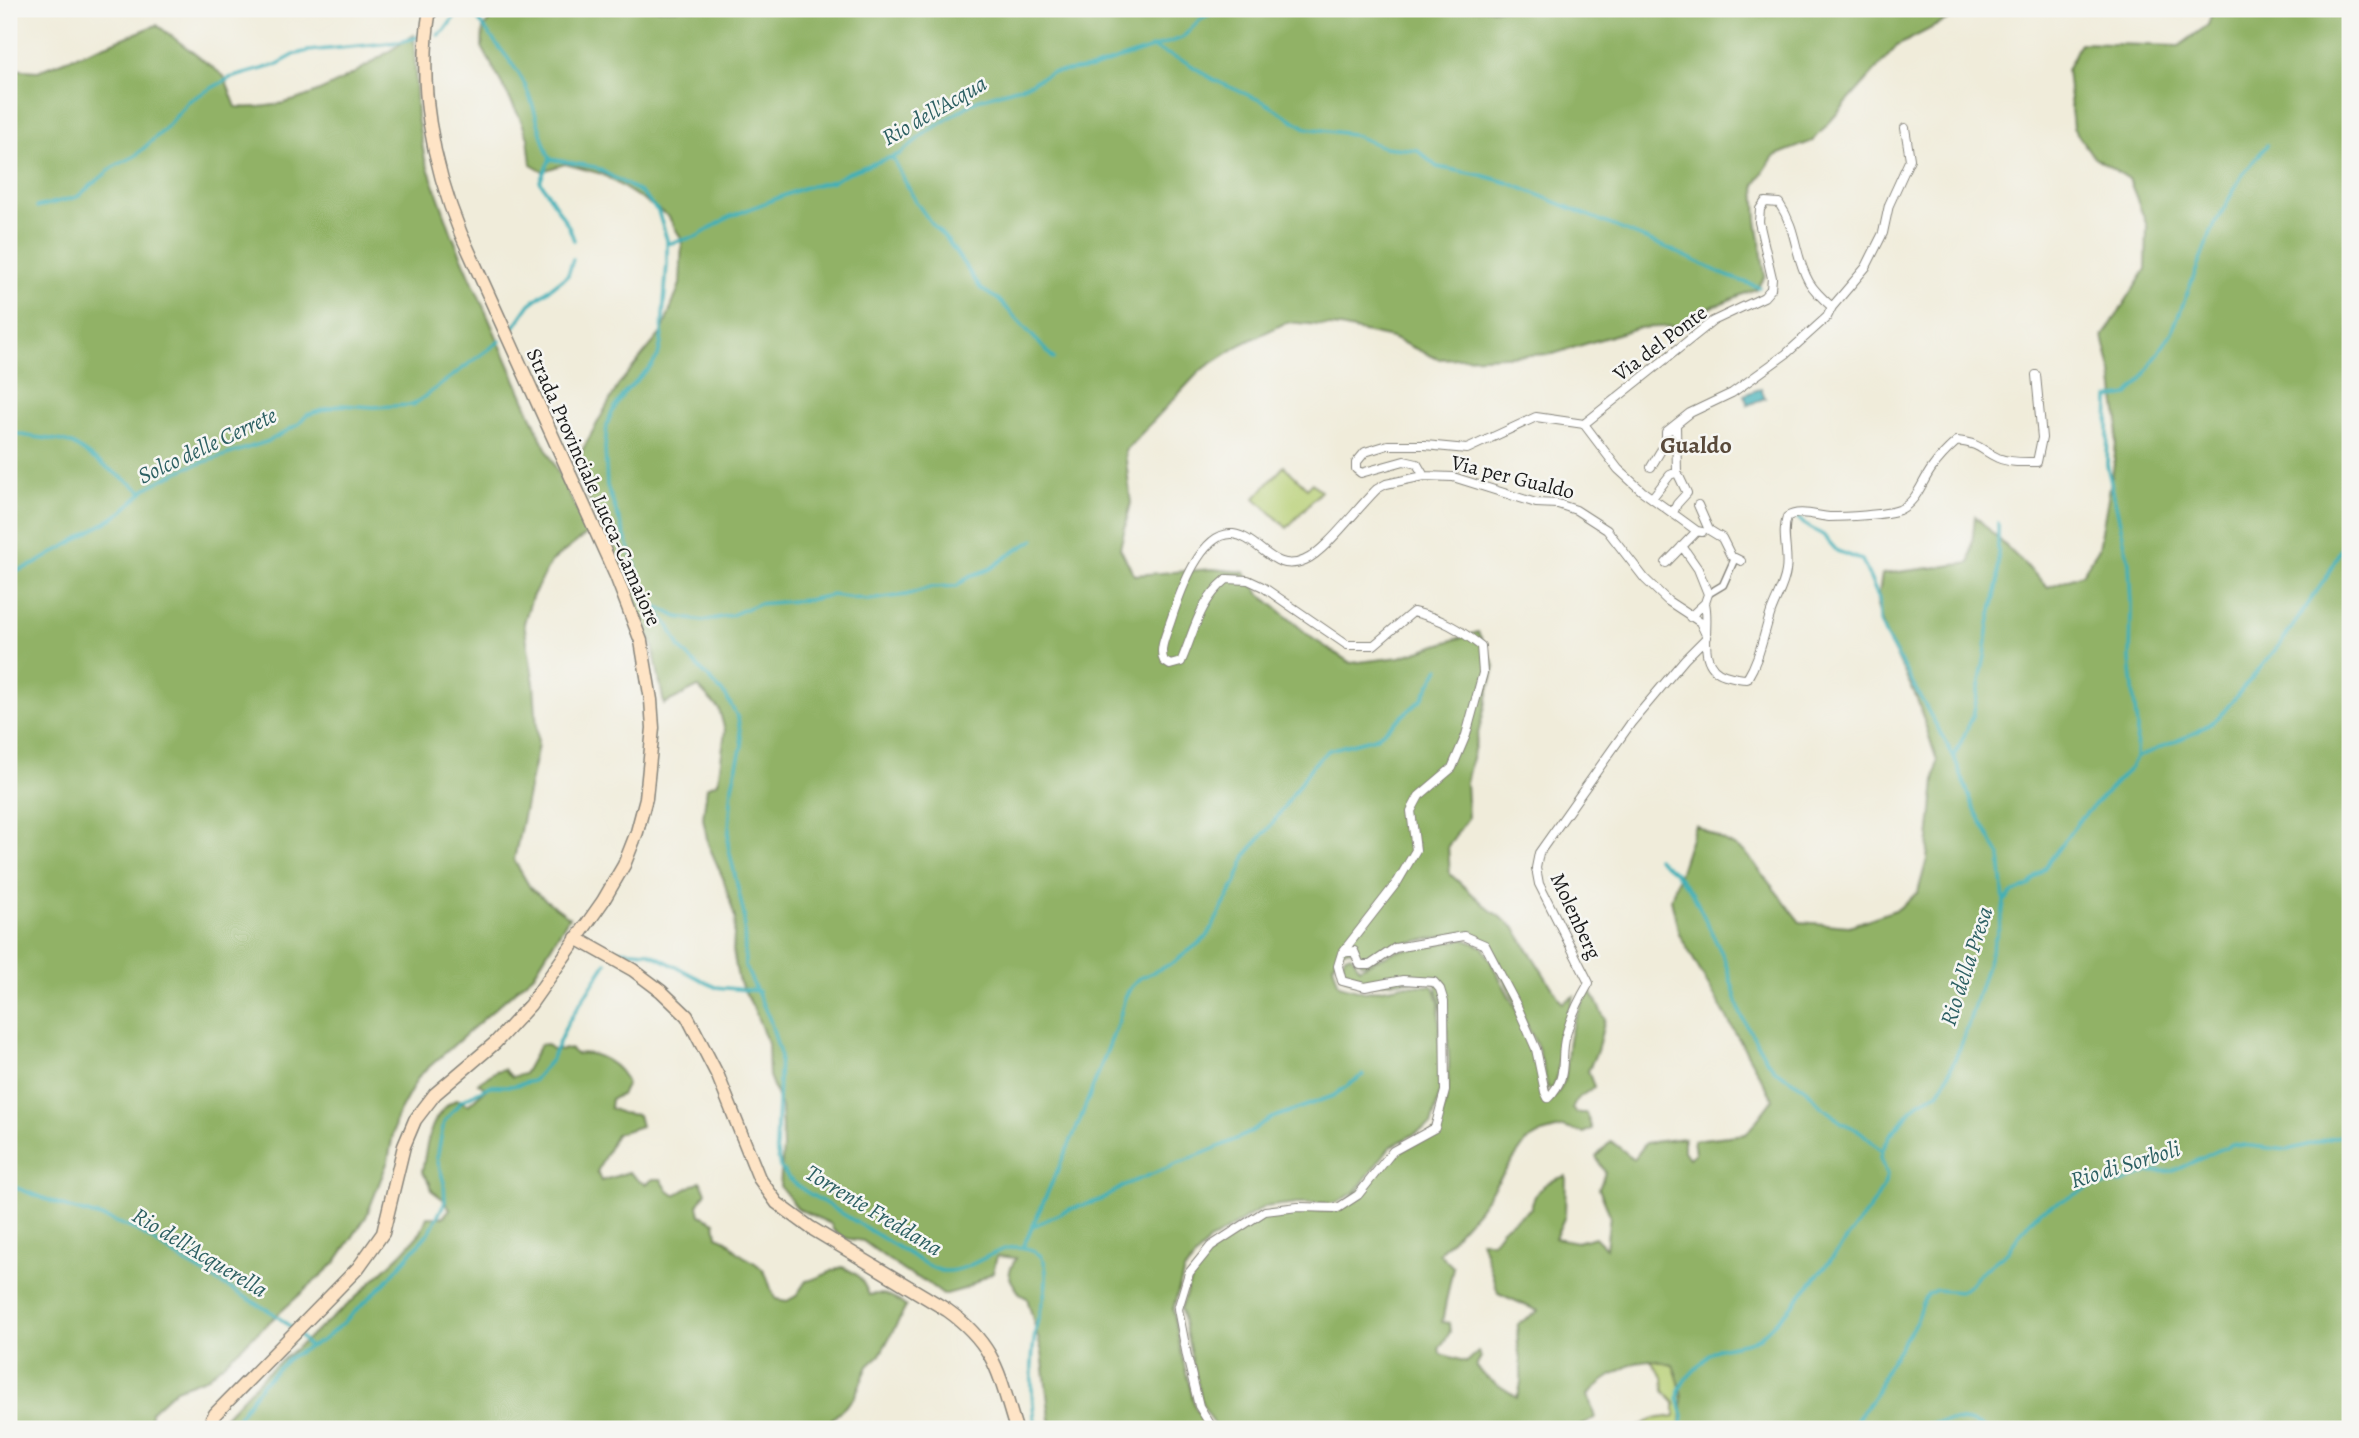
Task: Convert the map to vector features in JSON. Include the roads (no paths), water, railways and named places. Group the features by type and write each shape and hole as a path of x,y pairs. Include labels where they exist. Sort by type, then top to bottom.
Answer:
{"main road":[{"name":"Strada Provinciale Lucca-Camaiore","path":"205,1429 215,1414 358,1268 383,1233 404,1146 415,1120 435,1094 495,1043 530,1005 621,872 642,816 648,781 653,735 648,676 641,641 629,606 448,202 435,152 427,102 425,64 430,9"},
{"path":"576,938 633,970 661,991 687,1016 718,1076 759,1178 777,1203 811,1228 947,1310 979,1337 996,1368 1016,1429"}],"street":[{"path":"1651,467 1665,442 1666,432 1690,413 1732,393 1786,354 1827,317 1832,307 1866,267 1883,233 1889,205 1910,159 1905,128"},
{"name":"Via del Ponte","path":"1584,424 1713,321 1764,297 1771,289 1772,278 1759,222 1760,209 1765,202 1779,203 1787,214 1809,282 1832,307"},
{"path":"1682,546 1698,569 1708,594 1705,603 1706,653 1712,668 1719,673 1747,679 1755,666 1771,612 1783,586 1787,554 1784,526 1787,517 1792,514 1843,517 1896,511 1915,497 1930,470 1957,441 1975,443 1995,457 2008,461 2037,462 2042,438 2036,375"},
{"path":"1424,475 1417,464 1404,461 1361,473 1356,469 1356,463 1365,452 1388,445 1425,445 1467,450 1536,417 1584,424 1618,469 1697,531"},
{"path":"1673,513 1677,504 1688,494 1677,472 1676,426"},
{"path":"1652,498 1670,475 1677,472"},
{"name":"Via per Gualdo","path":"1342,953 1398,881 1416,850 1411,811 1419,796 1452,768 1466,735 1483,673 1481,646 1436,617 1413,612 1374,645 1347,645 1262,587 1248,580 1227,579 1212,591 1201,609 1181,662 1174,666 1167,664 1162,658 1162,650 1177,601 1198,558 1216,538 1231,534 1239,536 1269,557 1285,562 1302,562 1317,553 1377,489 1386,484 1424,475 1453,477 1536,503 1558,504 1591,518 1607,530 1654,588 1700,622 1707,637"},
{"path":"1698,505 1709,530 1722,538 1728,551 1738,559 1723,585 1708,594"},
{"path":"1666,563 1697,531 1709,530"},
{"path":"1690,617 1705,603"},
{"name":"Molenberg","path":"1342,953 1354,951 1360,965 1370,965 1395,948 1464,936 1485,945 1536,1049 1548,1098 1563,1076 1565,1039 1573,1011 1588,983 1538,884 1535,868 1539,853 1631,723 1707,637"},
{"path":"1213,1429 1199,1406 1186,1356 1178,1309 1189,1273 1211,1245 1265,1211 1298,1207 1338,1208 1358,1195 1393,1151 1435,1128 1445,1091 1444,1002 1440,989 1434,982 1404,980 1365,987 1342,981 1338,965 1342,953"}],"water":[{"path":"1761,388 1765,398 1748,405 1744,395"}],"waterway":[{"path":"438,35 445,30 460,9"},
{"name":"Torrente Freddana","path":"472,9 523,81 550,159"},
{"name":"Rio dell'Acqua","path":"667,244 698,236 729,217 803,188 833,181 847,173 900,154 924,134 977,100 1029,84 1050,73 1092,68 1182,38 1200,20 1218,9"},
{"path":"37,207 77,197 115,166 135,156 164,130 189,101 230,78 276,65 308,51 400,42 418,37"},
{"path":"1151,47 1186,62 1214,80 1264,102 1306,128 1351,134 1383,147 1417,150 1437,167 1509,183 1670,249 1727,276 1759,287"},
{"path":"2136,758 2137,728 2130,660 2129,563 2107,465 2109,398 2128,395 2142,379 2172,332 2212,230 2241,177 2267,145"},
{"path":"892,157 916,202 948,241 981,289 999,300 1054,359"},
{"name":"Torrente Freddana","path":"550,159 595,167 640,192 658,211 667,240 658,356 624,393 611,414 605,448 607,486 646,595 669,626 680,648 726,696 738,718 742,745 732,786 728,845 744,915 745,966 770,1020 780,1054 776,1149 780,1167 789,1179 805,1191 937,1270 959,1269 1014,1247 1025,1248 1040,1255 1045,1266 1046,1283 1032,1357 1036,1429"},
{"name":"Solco delle Cerrete","path":"550,159 540,181 569,227 574,240"},
{"name":"Solco delle Cerrete","path":"514,327 530,304 568,275 573,259"},
{"name":"Solco delle Cerrete","path":"9,574 35,564 113,518 159,481 189,467 269,441 299,424 307,415 340,405 413,405 500,341"},
{"path":"9,431 72,444 142,491"},
{"name":"Rio della Presa","path":"1681,1429 1683,1416 1678,1398 1685,1380 1719,1348 1760,1337 1789,1309 1874,1203 1887,1175 1881,1157 1890,1135 1919,1102 1938,1093 1964,1038 2002,917 2004,902 2000,856 1974,808 1954,757 1886,636 1880,622 1879,599 1862,560 1837,551 1823,535 1805,525 1796,516"},
{"path":"1954,757 1973,716 1985,656 1998,583 1998,523"},
{"name":"Rio della Presa","path":"2004,902 2012,893 2028,886 2078,822 2131,767 2136,758 2197,732 2219,717 2282,642 2328,575 2350,535"},
{"path":"654,605 677,617 703,621 732,615 757,604 833,595 867,600 906,595 931,587 957,586 970,576 990,569 1034,540"},
{"path":"1023,1247 1078,1125 1131,987 1140,978 1173,963 1207,937 1237,880 1246,855 1273,823 1312,766 1329,750 1375,738 1392,725 1422,699 1439,668"},
{"path":"1657,858 1692,892 1724,958 1741,1015 1766,1059 1775,1070 1805,1088 1821,1106 1841,1122 1861,1132 1882,1151"},
{"path":"616,950 648,952 715,987 758,991"},
{"path":"229,1429 262,1384 290,1357 323,1340 343,1323 385,1283 430,1231 445,1202 444,1183 437,1158 444,1122 461,1101 490,1086 512,1086 533,1081 551,1060 567,1024 606,963"},
{"path":"1034,1226 1067,1210 1101,1200 1125,1185 1221,1146 1249,1133 1269,1119 1333,1096 1363,1075"},
{"name":"Rio di Sorboli","path":"1850,1429 1875,1395 1887,1367 1916,1322 1921,1305 1928,1294 1936,1290 1960,1292 1969,1286 2008,1251 2040,1211 2091,1187 2125,1182 2148,1172 2174,1171 2232,1144 2288,1150 2350,1133"},
{"name":"Rio dell'Acquerella","path":"9,1185 136,1230 191,1266 273,1313 292,1328"},
{"name":"Rio dell'Acquerella","path":"300,1336 309,1347"},
{"path":"1906,1429 1957,1421 1976,1424 1985,1429"}],"district":[{"name":"Gualdo","path":"1696,445"}]}
